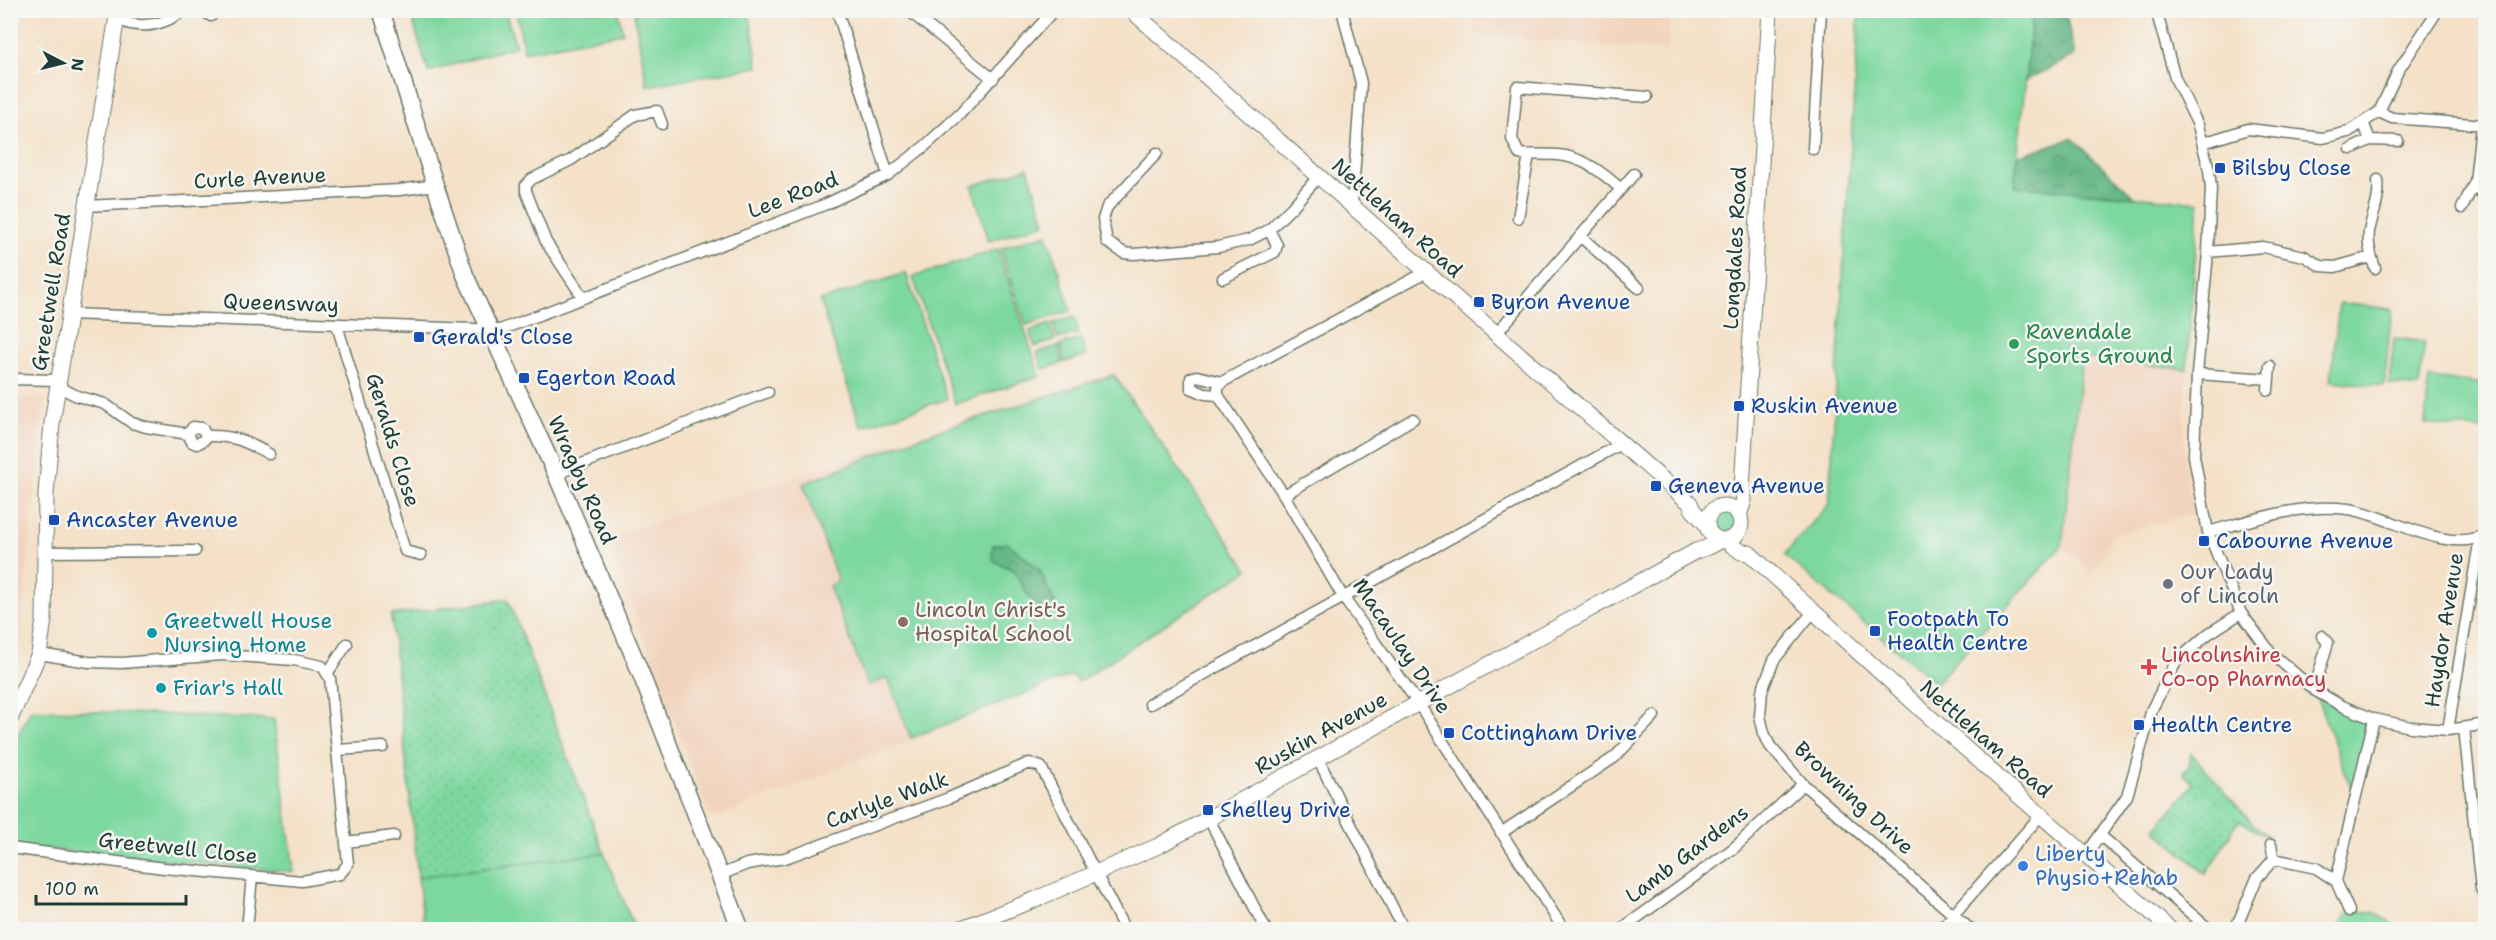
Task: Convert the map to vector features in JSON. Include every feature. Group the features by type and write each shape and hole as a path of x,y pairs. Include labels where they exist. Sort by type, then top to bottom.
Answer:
{"main road":[{"name":"Wragby Road","path":"381,10 465,274 556,474 637,664 741,930"},
{"name":"Longdales Road","path":"1740,521 1744,500 1742,488 1770,10"},
{"name":"Nettleham Road","path":"1139,13 1495,335 1690,503 1707,526"},
{"name":"Greetwell Road","path":"10,719 39,654 44,617 47,472 58,383 117,15"},
{"path":"1696,550 1707,526 1709,514 1742,488"},
{"path":"1690,503 1733,508 1740,521 1735,536 1723,540 1712,536 1707,526"},
{"name":"Nettleham Road","path":"1740,521 1749,544 1749,553"},
{"name":"Nettleham Road","path":"1723,540 1741,552 1749,553 1812,613 2171,930"},
{"name":"Ruskin Avenue","path":"957,930 974,927 1158,846 1696,550 1723,540"}],"street":[{"path":"117,15 128,24 160,24 184,10"},
{"path":"837,10 888,175"},
{"path":"909,10 993,79"},
{"name":"Lee Road","path":"491,331 500,330 824,205 888,175 943,131 1054,10"},
{"path":"1342,10 1361,83 1352,205"},
{"path":"1813,149 1821,10"},
{"path":"2156,10 2175,78 2198,125 2211,188 2208,252 2197,374 2194,456 2208,532 2241,613 2271,653 2314,690 2342,706 2374,719 2411,727 2448,729 2486,724"},
{"path":"2203,143 2248,129 2323,138 2348,132 2379,112 2398,71 2438,10"},
{"path":"1621,189 1605,174 1581,160 1559,155 1519,153 1512,139 1516,87 1647,97"},
{"path":"582,297 546,242 526,191 526,184 571,160 635,115 657,111 662,124"},
{"path":"2379,112 2392,118 2483,125 2475,182 2462,208"},
{"path":"2363,122 2370,140"},
{"path":"2351,149 2370,140 2398,141"},
{"path":"1157,153 1153,167 1107,207 1103,219 1107,242 1115,249 1134,254 1218,247 1249,240 1269,230 1319,176"},
{"path":"1518,218 1529,155"},
{"path":"1495,335 1634,174"},
{"path":"2376,268 2368,242 2369,228 2380,194 2378,180"},
{"path":"2475,182 2486,202"},
{"name":"Curle Avenue","path":"87,206 389,191 435,185"},
{"path":"1223,278 1275,252 1277,245 1269,230"},
{"path":"1580,237 1639,288"},
{"path":"2208,252 2264,248 2304,256 2321,266 2347,265 2371,257"},
{"path":"1222,382 1197,376 1191,378 1191,388 1195,391 1218,395 1218,388 1222,382 1426,272"},
{"name":"Queensway","path":"69,314 491,331"},
{"name":"Geralds Close","path":"338,325 405,551 421,555"},
{"path":"2197,374 2268,385 2270,366"},
{"path":"10,379 58,383 77,396 105,404 132,423 189,434 193,427 198,426 206,435 228,435 269,454"},
{"path":"556,474 768,392"},
{"name":"Macaulay Drive","path":"1218,395 1284,495 1343,597 1418,703 1564,930"},
{"path":"1284,495 1413,420"},
{"path":"1150,704 1621,444"},
{"path":"2208,532 2297,509 2349,509 2448,540 2483,535"},
{"name":"Haydor Avenue","path":"2448,729 2483,535"},
{"path":"45,552 195,551"},
{"name":"Browning Drive","path":"1812,613 1774,660 1762,691 1760,703 1764,733 1770,746 1803,784 1971,930"},
{"path":"2085,855 2101,836 2127,796 2152,709 2176,662 2208,634 2241,613"},
{"path":"2314,690 2329,640"},
{"path":"324,670 347,644"},
{"path":"39,654 88,662 121,663 222,655 294,660 324,670 330,678 346,842 394,836"},
{"path":"1502,833 1616,758 1654,716"},
{"path":"2336,882 2374,719"},
{"path":"2464,728 2481,889 2486,895"},
{"path":"337,750 383,747"},
{"path":"1318,759 1404,930"},
{"name":"Carlyle Walk","path":"720,875 747,864 796,854 949,798 1029,763 1041,767 1125,930"},
{"name":"Lamb Gardens","path":"1620,930 1734,848 1803,784"},
{"path":"1940,930 2041,815"},
{"path":"1209,819 1266,930"},
{"path":"2101,836 2210,930"},
{"name":"Greetwell Close","path":"10,848 164,868 302,881 340,874 348,864 346,842"},
{"path":"2271,845 2274,859"},
{"path":"2274,859 2316,868 2336,882 2349,911"},
{"path":"2235,930 2257,878 2274,859"},
{"path":"247,930 252,876"}],"shaded area":[{"path":"1476,11 1671,11 1668,50 1474,35"},
{"path":"2082,357 2187,369 2184,424 2192,514 2108,536 2111,543 2092,573 2062,546"},
{"name":"Lincoln Christ's Hospital School","path":"1113,372 1249,568 1078,682 1072,675 711,820 607,538"},
{"path":"10,397 44,398 19,649 10,645"}],"green space":[{"path":"650,10 749,11 758,67 647,86 634,13"},
{"path":"410,11 505,11 516,46 428,72"},
{"path":"516,11 618,11 623,33 524,52"},
{"name":"Ravendale Sports Ground","path":"1859,11 2033,11 2014,186 2199,202 2187,369 2082,358 2062,546 1936,683 1784,555 1829,504"},
{"path":"2033,11 2065,11 2075,55 2025,81"},
{"path":"2072,138 2135,197 2014,186 2017,156"},
{"path":"1028,168 1045,223 989,241 972,186"},
{"path":"1047,234 1071,311 1026,325 1001,248"},
{"path":"998,249 1040,376 955,404 913,277"},
{"path":"906,273 947,399 861,427 820,301"},
{"path":"2339,303 2392,309 2384,386 2331,381"},
{"path":"1074,317 1079,333 1058,339 1053,323"},
{"path":"1050,324 1055,340 1035,347 1030,331"},
{"path":"2394,338 2425,342 2419,387 2389,384"},
{"path":"1081,339 1086,356 1065,362 1060,345"},
{"path":"1058,346 1063,363 1043,369 1037,353"},
{"name":"Lincoln Christ's Hospital School","path":"1114,375 1248,570 1078,682 1072,675 911,738 888,678 868,685 829,586 838,581 803,484 922,436"},
{"path":"2429,378 2485,384 2485,430 2425,424"},
{"path":"1724,511 1732,515 1736,523 1732,531 1724,535 1716,531 1712,523 1716,515"},
{"path":"1008,543 1039,569 1056,611 1041,609 1030,598 1015,571 994,561 993,545"},
{"path":"508,599 604,853 418,877 391,615"},
{"path":"2314,690 2374,719 2355,798"},
{"path":"31,709 274,719 294,872 11,846 10,750"},
{"path":"2191,753 2252,823 2268,836 2266,837 2239,820 2206,874 2155,830 2193,784 2183,772 2189,766"},
{"path":"604,853 635,929 424,929 418,877"},
{"path":"2349,911 2373,912 2399,929 2427,926 2435,929 2337,930"}],"place":[{"name":"Bilsby Close","path":"2220,168"},
{"name":"Byron Avenue","path":"1479,302"},
{"name":"Gerald's Close","path":"419,337"},
{"name":"Ravendale Sports Ground","path":"2014,344"},
{"name":"Egerton Road","path":"524,378"},
{"name":"Ruskin Avenue","path":"1739,406"},
{"name":"Geneva Avenue","path":"1656,486"},
{"name":"Ancaster Avenue","path":"54,520"},
{"name":"Cabourne Avenue","path":"2204,541"},
{"name":"Our Lady of Lincoln","path":"2168,584"},
{"name":"Lincoln Christ's Hospital School","path":"903,622"},
{"name":"Footpath To Health Centre","path":"1875,631"},
{"name":"Greetwell House Nursing Home","path":"152,633"},
{"name":"Lincolnshire Co-op Pharmacy","path":"2149,667"},
{"name":"Friar's Hall","path":"161,688"},
{"name":"Health Centre","path":"2139,725"},
{"name":"Cottingham Drive","path":"1449,733"},
{"name":"Shelley Drive","path":"1208,810"},
{"name":"Liberty Physio+Rehab","path":"2023,866"}]}
